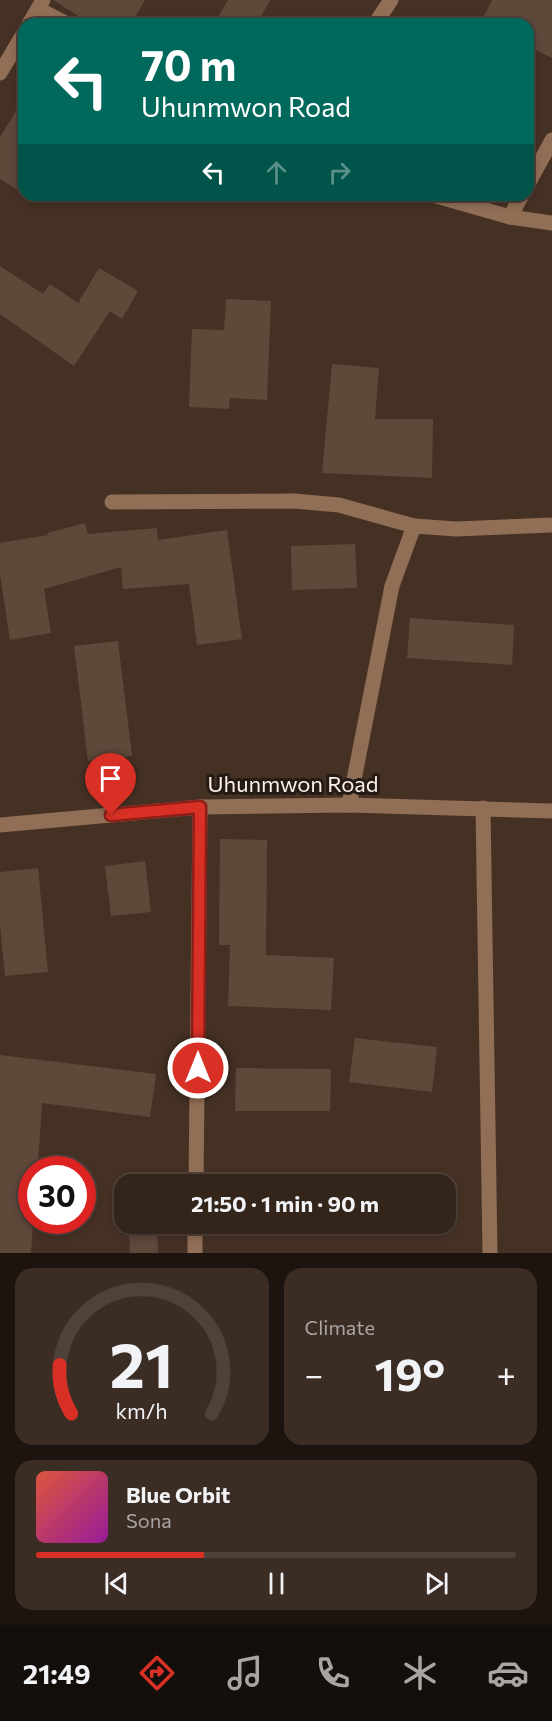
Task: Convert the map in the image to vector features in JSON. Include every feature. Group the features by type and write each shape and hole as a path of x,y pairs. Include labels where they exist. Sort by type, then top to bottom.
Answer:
{"street":[{"path":"379,18 391,0"},
{"path":"33,18 41,5 59,18"},
{"path":"0,73 18,43"},
{"path":"534,173 552,140"},
{"path":"454,201 510,217 552,223"},
{"path":"510,217 519,201"},
{"path":"111,502 294,501 339,505 414,526 456,529 552,525"},
{"path":"349,805 392,586 414,526"},
{"name":"Uhunmwon Road","path":"0,825 200,807 349,805 552,811"},
{"path":"196,1174 200,807"},
{"path":"483,808 490,1253"},
{"path":"195,1234 195,1253"}],"building":[{"path":"53,0 145,0 134,18 82,18"},
{"path":"228,0 270,0 260,18 218,18"},
{"path":"492,0 552,0 552,58 534,49 534,18 483,18"},
{"path":"18,108 18,190 0,179 0,137"},
{"path":"0,266 43,294 50,284 78,303 99,268 138,291 122,319 110,311 74,366 0,314"},
{"path":"226,299 271,301 267,400 230,398 229,409 189,407 192,329 224,330"},
{"path":"332,364 379,368 375,419 433,419 432,478 322,473"},
{"path":"85,523 88,534 157,528 158,540 227,530 242,639 197,645 189,584 123,589 121,567 44,589 51,633 10,640 0,574 0,543 48,535 47,533"},
{"path":"355,544 357,588 292,590 291,546"},
{"path":"410,618 514,625 512,665 407,658"},
{"path":"118,641 132,756 88,761 74,646"},
{"path":"220,839 267,840 266,955 334,958 331,1010 228,1006 230,945 219,945"},
{"path":"145,861 151,912 111,916 105,866"},
{"path":"38,868 48,972 5,976 0,926 0,872"},
{"path":"355,1038 437,1047 432,1092 349,1082"},
{"path":"0,1055 156,1074 150,1117 42,1103 39,1156 18,1156 18,1234 32,1234 31,1253 0,1253"},
{"path":"236,1068 331,1069 330,1111 235,1111"},
{"path":"129,1234 157,1234 158,1253 130,1253"}],"route":[{"path":"111,815 200,807 198,1068"}]}
